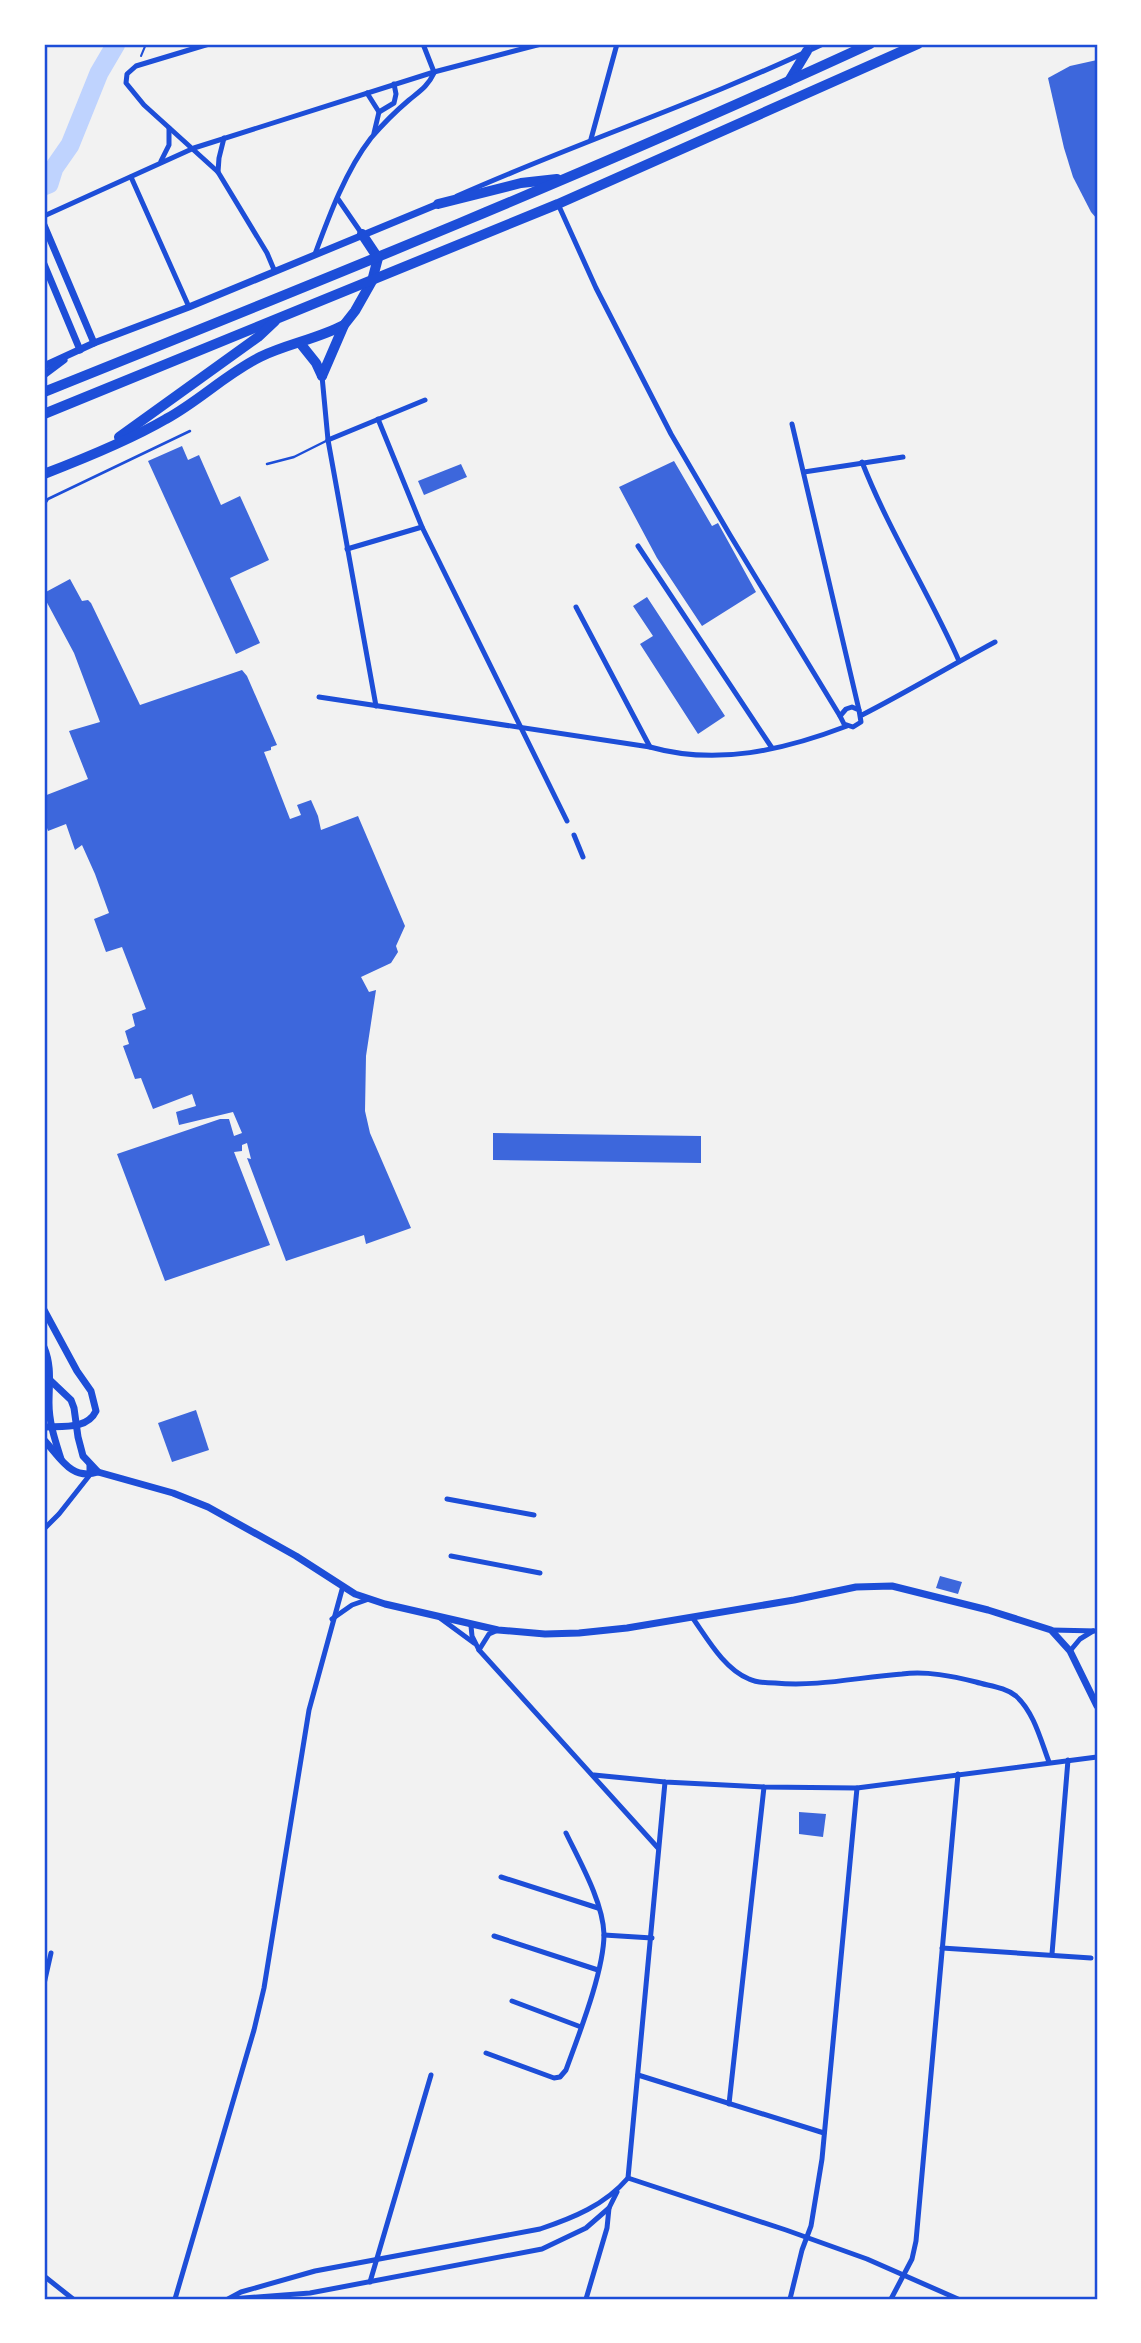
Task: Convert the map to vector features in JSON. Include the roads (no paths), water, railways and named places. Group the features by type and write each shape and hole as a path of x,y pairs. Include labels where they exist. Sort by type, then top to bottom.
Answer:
{"highway":[{"path":"44,392 378,258 565,179 870,44"},
{"path":"44,414 558,204 918,44"},
{"path":"789,81 807,51"},
{"path":"438,204 521,183 565,179"},
{"path":"322,376 344,325 372,281 378,258 362,234"},
{"path":"108,446 258,337 278,318"},
{"path":"44,474 168,418 258,358 328,334 344,325"},
{"path":"300,343 316,363 322,376"}],"main road":[{"path":"44,366 438,204"},
{"path":"44,225 94,344"},
{"path":"44,264 80,350"},
{"path":"58,298 68,300 73,292"},
{"path":"64,313 70,306 79,307"},
{"path":"44,375 67,357"},
{"path":"44,1310 94,1400 96,1411 94,1416 77,1426 48,1427"},
{"path":"44,1347 49,1363 48,1427 61,1459"},
{"path":"48,1380 71,1400 80,1445 89,1465 98,1472 173,1493 208,1507 296,1556 355,1594 369,1599 471,1626 545,1634 626,1628 856,1587 892,1586 988,1610 1051,1630 1070,1651 1097,1706"},
{"path":"44,1440 72,1471 80,1475 98,1472"}],"street":[{"path":"209,44 136,66 127,74 128,88 218,172 267,253 275,272"},
{"path":"315,254 338,199 364,148 400,109 426,87 434,72 423,44"},
{"path":"44,216 194,148 434,72 541,44"},
{"path":"591,139 617,44"},
{"path":"438,204 823,44"},
{"path":"379,112 394,103 394,84"},
{"path":"368,93 379,112 373,136"},
{"path":"394,103 400,109"},
{"path":"159,164 168,150 169,128"},
{"path":"218,172 224,138"},
{"path":"131,177 189,307"},
{"path":"338,199 362,234"},
{"path":"558,204 596,288 671,434 847,726"},
{"path":"322,376 328,440 376,706"},
{"path":"328,440 425,400"},
{"path":"378,419 422,527 567,821"},
{"path":"319,697 712,757 741,755 859,724 860,712 792,424"},
{"path":"804,472 903,457"},
{"path":"862,462 890,527 937,613 959,661"},
{"path":"347,549 422,527"},
{"path":"638,546 772,748"},
{"path":"576,607 650,747"},
{"path":"840,716 849,708 860,712 908,692 995,642"},
{"path":"574,835 583,857"},
{"path":"44,1529 89,1475 89,1465"},
{"path":"447,1499 534,1516"},
{"path":"451,1556 540,1573"},
{"path":"175,2299 254,2031 264,1988 310,1710 332,1619 343,1586"},
{"path":"332,1619 352,1605 369,1599"},
{"path":"692,1617 723,1659 749,1679 789,1685 821,1684 905,1673 932,1674 1002,1689 1015,1696 1023,1705 1037,1729 1049,1762"},
{"path":"440,1618 475,1644 658,1848"},
{"path":"471,1626 475,1644"},
{"path":"480,1650 489,1634 498,1630"},
{"path":"1051,1630 1095,1631"},
{"path":"1070,1651 1080,1639 1095,1631"},
{"path":"594,1775 764,1787 857,1788 1097,1757"},
{"path":"1052,1954 1068,1760"},
{"path":"891,2299 912,2259 916,2241 958,1774"},
{"path":"229,2299 310,2293 542,2249 586,2228 609,2207 628,2178 665,1782"},
{"path":"729,2104 764,1787"},
{"path":"790,2299 811,2226 824,2133 857,1788"},
{"path":"486,2053 554,2078 560,2077 566,2070 598,1970 604,1936 590,1884 566,1833"},
{"path":"501,1877 598,1908"},
{"path":"494,1936 598,1970"},
{"path":"604,1936 652,1938"},
{"path":"942,1948 1091,1958"},
{"path":"44,1984 51,1953"},
{"path":"512,2001 581,2027"},
{"path":"370,2282 431,2075"},
{"path":"638,2075 824,2133"},
{"path":"628,2178 888,2267 958,2299"},
{"path":"229,2299 241,2292 315,2271 540,2229 572,2218 618,2190"},
{"path":"586,2299 607,2228 609,2207 605,2200"},
{"path":"553,2225 559,2241"},
{"path":"44,2276 73,2299"},
{"path":"241,2292 247,2298"}],"lane":[{"path":"44,505 48,499 190,432"},
{"path":"267,464 294,457 328,440"}],"waterway":[{"path":"44,186 49,184 54,168 70,145 99,73 116,44"}]}
